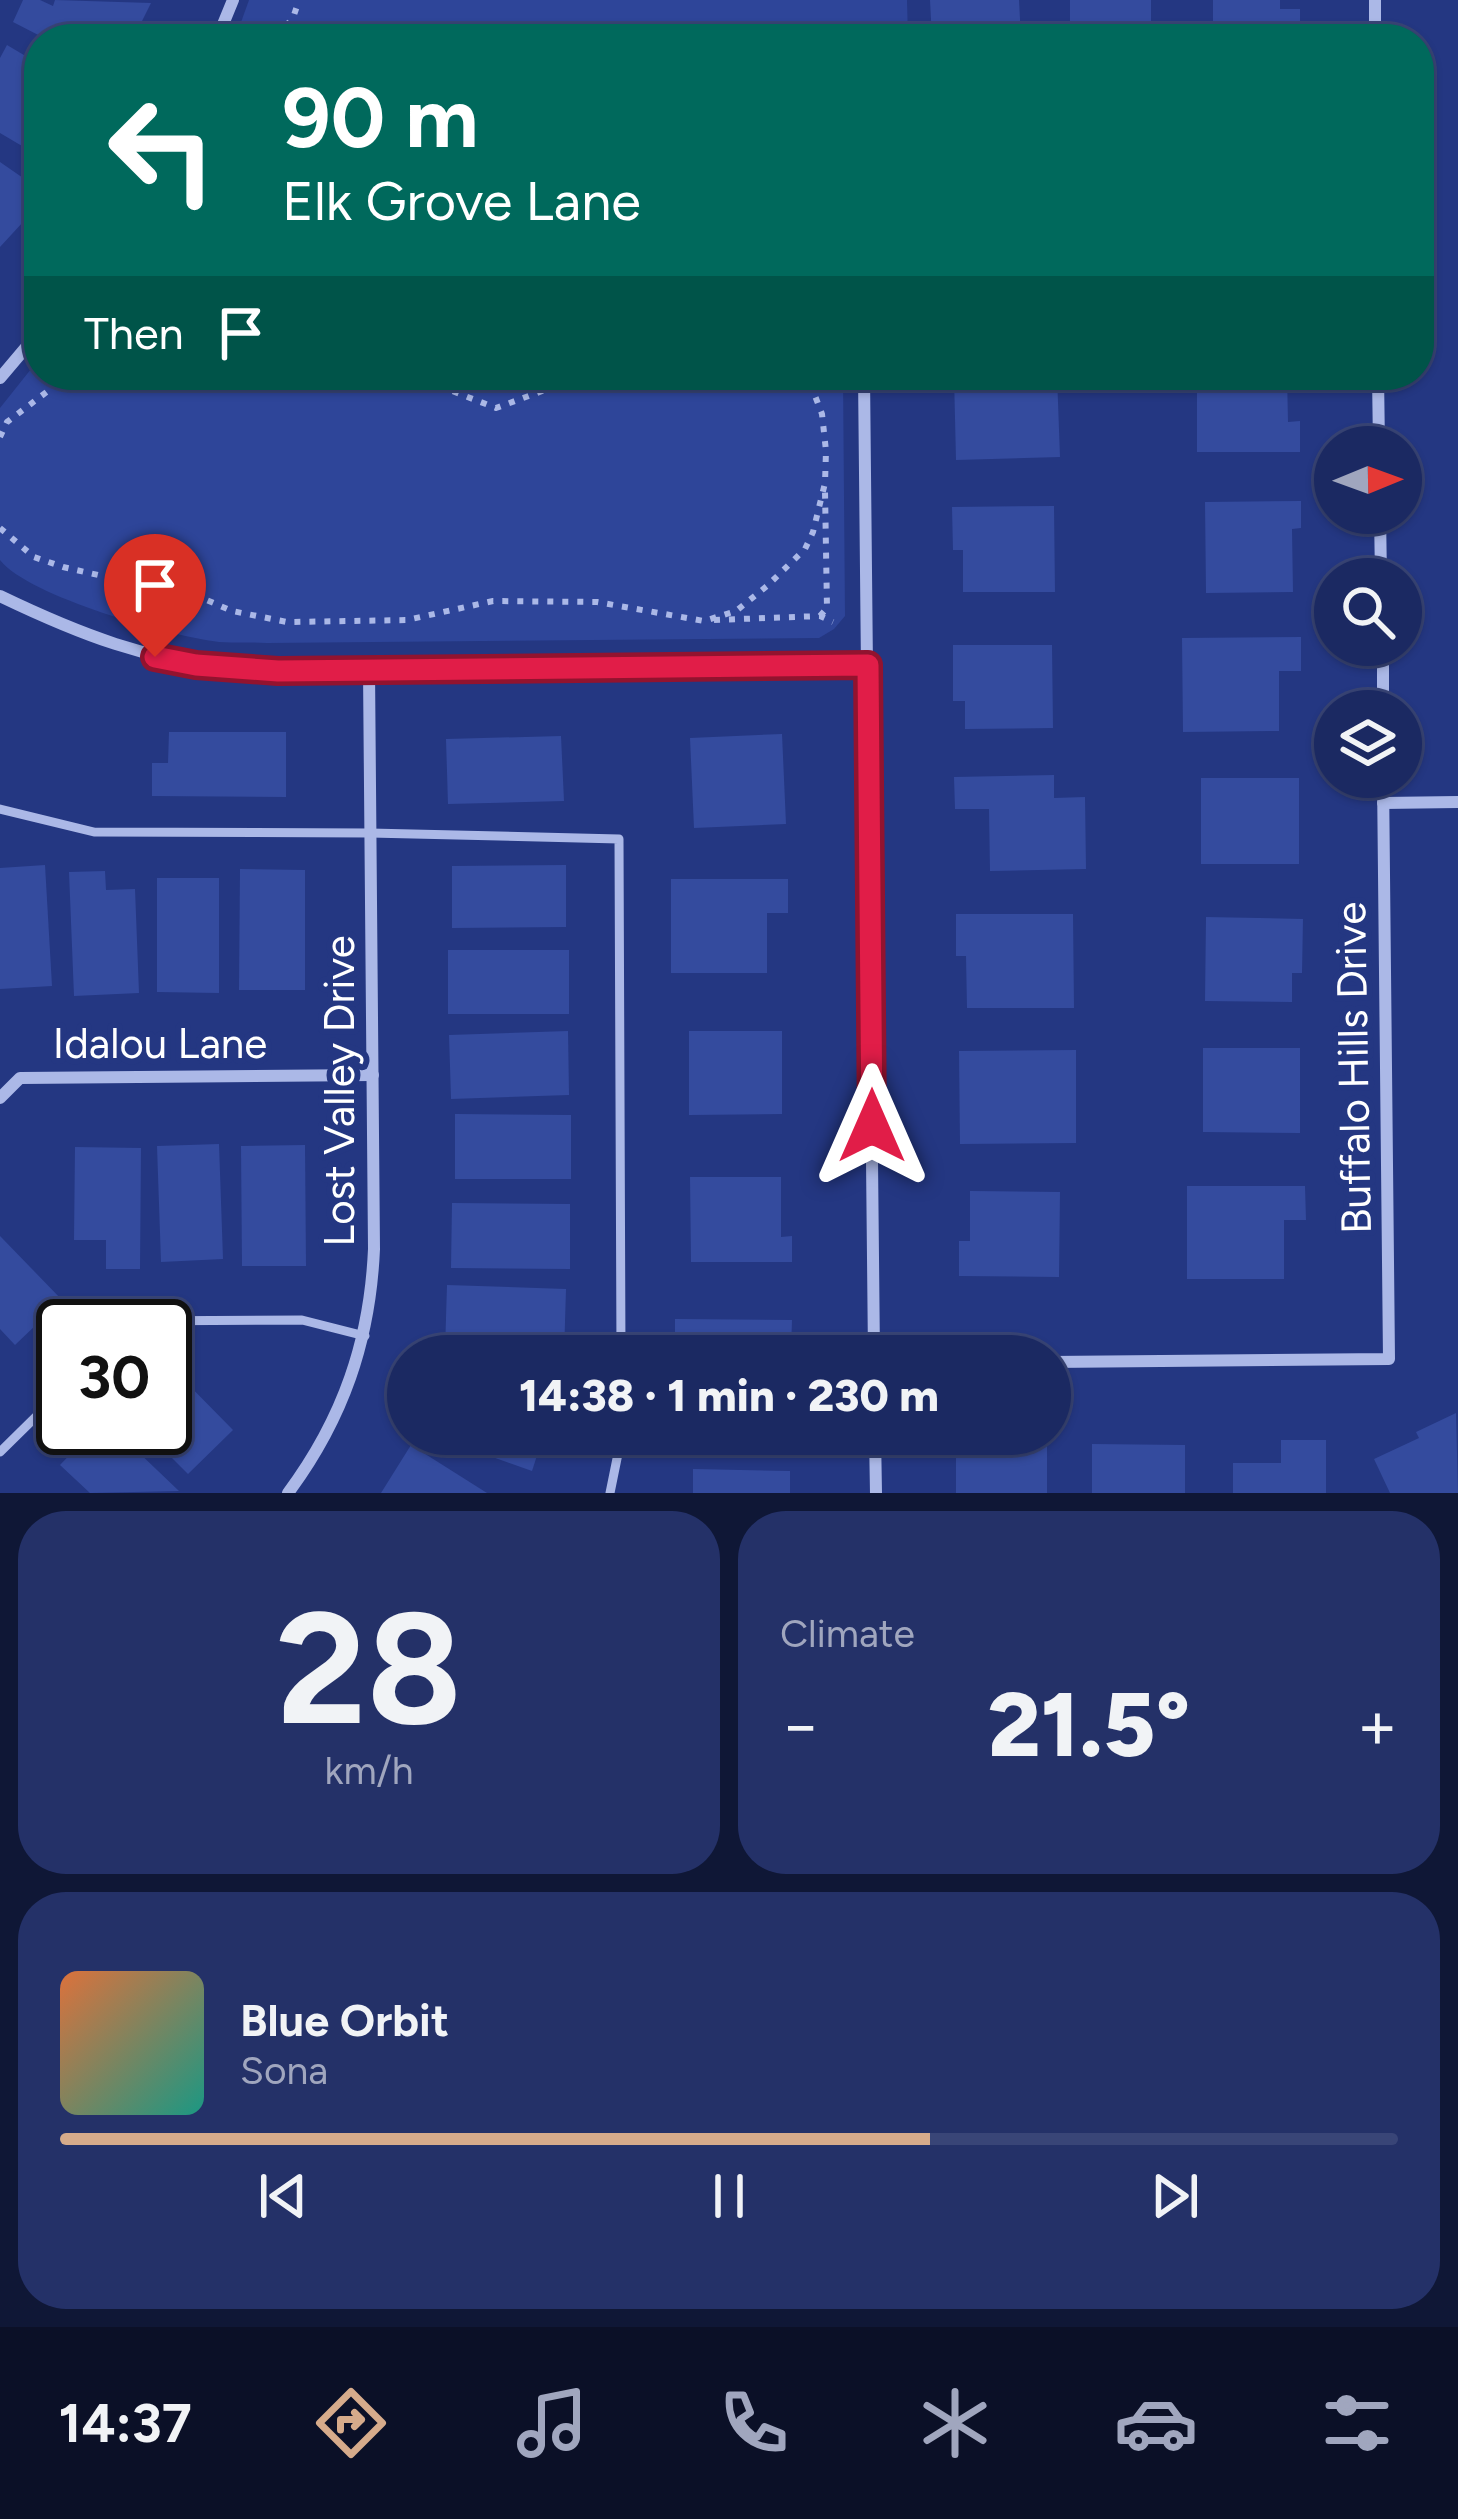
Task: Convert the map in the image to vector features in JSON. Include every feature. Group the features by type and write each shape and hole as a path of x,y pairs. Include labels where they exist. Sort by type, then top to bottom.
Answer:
{"street":[{"path":"0,378 24,350"},
{"path":"864,390 874,1335"},
{"path":"1378,390 1379,426"},
{"path":"0,595 76,633 155,657 237,670 868,665"},
{"name":"Lost Valley Drive","path":"288,1493 343,1403 364,1336 374,1250 369,670"},
{"name":"Buffalo Hills Drive","path":"1071,1362 1389,1359 1383,798"},
{"path":"1383,803 1458,802"},
{"name":"Idalou Lane","path":"0,1098 20,1078 373,1075"},
{"path":"875,1455 875,1493"}],"lane":[{"path":"0,809 94,832 370,832 619,839 621,1335"},
{"path":"192,1319 302,1321 364,1336"},
{"path":"0,1452 36,1417"},
{"path":"610,1493 618,1455"}],"path":[{"path":"0,437 8,422 50,390"},
{"path":"450,390 496,408 545,390"},
{"path":"813,390 822,414 825,483 827,608 820,616"},
{"path":"704,621 736,611 805,549 825,483"},
{"path":"0,528 34,557 63,567 107,577 146,579 232,611 287,622 407,620 493,601 597,602 704,621 820,616 833,622"}],"shaded area":[{"path":"249,0 907,0 908,24 240,24"},
{"path":"24,378 24,390 843,390 845,616 819,638 219,642 136,623 40,588 0,560 0,408"}],"building":[{"path":"23,0 53,6 55,0 151,3 140,24 24,24 24,28 13,22"},
{"path":"930,0 1019,0 1020,24 931,24"},
{"path":"1070,0 1151,0 1151,24 1070,24"},
{"path":"1213,0 1280,0 1280,9 1300,9 1300,24 1213,24"},
{"path":"7,45 24,55 24,147 0,133 0,58"},
{"path":"0,162 24,179 24,223 0,247"},
{"path":"954,390 1058,390 1060,457 956,460"},
{"path":"1197,390 1287,390 1288,422 1300,421 1300,452 1197,452"},
{"path":"1301,501 1301,528 1292,529 1293,592 1206,593 1205,502"},
{"path":"1054,506 1055,592 963,592 963,550 953,550 952,507"},
{"path":"1301,637 1301,671 1279,671 1279,731 1183,732 1182,638"},
{"path":"953,645 1052,645 1053,728 965,729 965,701 953,701"},
{"path":"169,732 286,732 286,797 152,796 152,763 168,763"},
{"path":"782,734 786,824 694,828 690,738"},
{"path":"561,736 564,801 448,804 446,739"},
{"path":"1054,775 1054,798 1085,797 1086,869 990,871 989,809 955,809 954,777"},
{"path":"1201,778 1299,778 1299,864 1201,864"},
{"path":"45,865 52,986 0,989 0,868"},
{"path":"566,865 566,927 452,928 452,866"},
{"path":"240,869 305,870 305,990 239,990"},
{"path":"105,871 106,890 135,889 139,993 74,996 69,872"},
{"path":"157,878 219,878 219,993 157,992"},
{"path":"671,879 788,879 788,913 767,913 767,973 671,973"},
{"path":"956,914 1073,914 1074,1008 967,1008 966,956 956,956"},
{"path":"1206,917 1303,919 1302,973 1292,973 1292,1002 1205,1001"},
{"path":"448,950 569,950 569,1014 448,1014"},
{"path":"568,1031 569,1095 451,1099 449,1035"},
{"path":"689,1031 782,1031 782,1114 689,1115"},
{"path":"1203,1048 1300,1048 1300,1133 1203,1132"},
{"path":"1076,1050 1076,1143 960,1144 959,1051"},
{"path":"455,1114 571,1115 571,1179 455,1179"},
{"path":"219,1144 223,1259 161,1262 157,1146"},
{"path":"305,1145 306,1266 242,1266 241,1146"},
{"path":"75,1147 141,1148 140,1269 106,1269 106,1240 74,1240"},
{"path":"690,1177 781,1177 781,1237 792,1236 792,1262 691,1262"},
{"path":"1187,1186 1305,1186 1306,1220 1284,1220 1284,1279 1187,1279"},
{"path":"970,1191 1060,1192 1059,1277 959,1276 959,1241 970,1241"},
{"path":"452,1203 570,1204 570,1269 451,1268"},
{"path":"0,1236 61,1299 36,1299 36,1325 15,1345 0,1329"},
{"path":"447,1285 566,1289 565,1335 445,1335"},
{"path":"675,1319 792,1320 792,1335 675,1335"},
{"path":"192,1388 233,1430 188,1474 169,1455 192,1455"},
{"path":"1456,1413 1458,1493 1390,1493 1374,1459 1419,1438 1416,1432"},
{"path":"1281,1440 1326,1440 1326,1493 1233,1493 1233,1463 1281,1463"},
{"path":"1092,1444 1185,1445 1185,1493 1092,1493"},
{"path":"70,1455 141,1455 179,1491 90,1493 60,1465"},
{"path":"405,1455 427,1455 487,1493 381,1493"},
{"path":"487,1455 537,1455 532,1471"},
{"path":"956,1455 1047,1455 1047,1493 956,1493"},
{"path":"693,1469 790,1471 790,1493 693,1493"}],"route":[{"path":"155,657 237,670 278,671 868,665 872,1126"}]}
